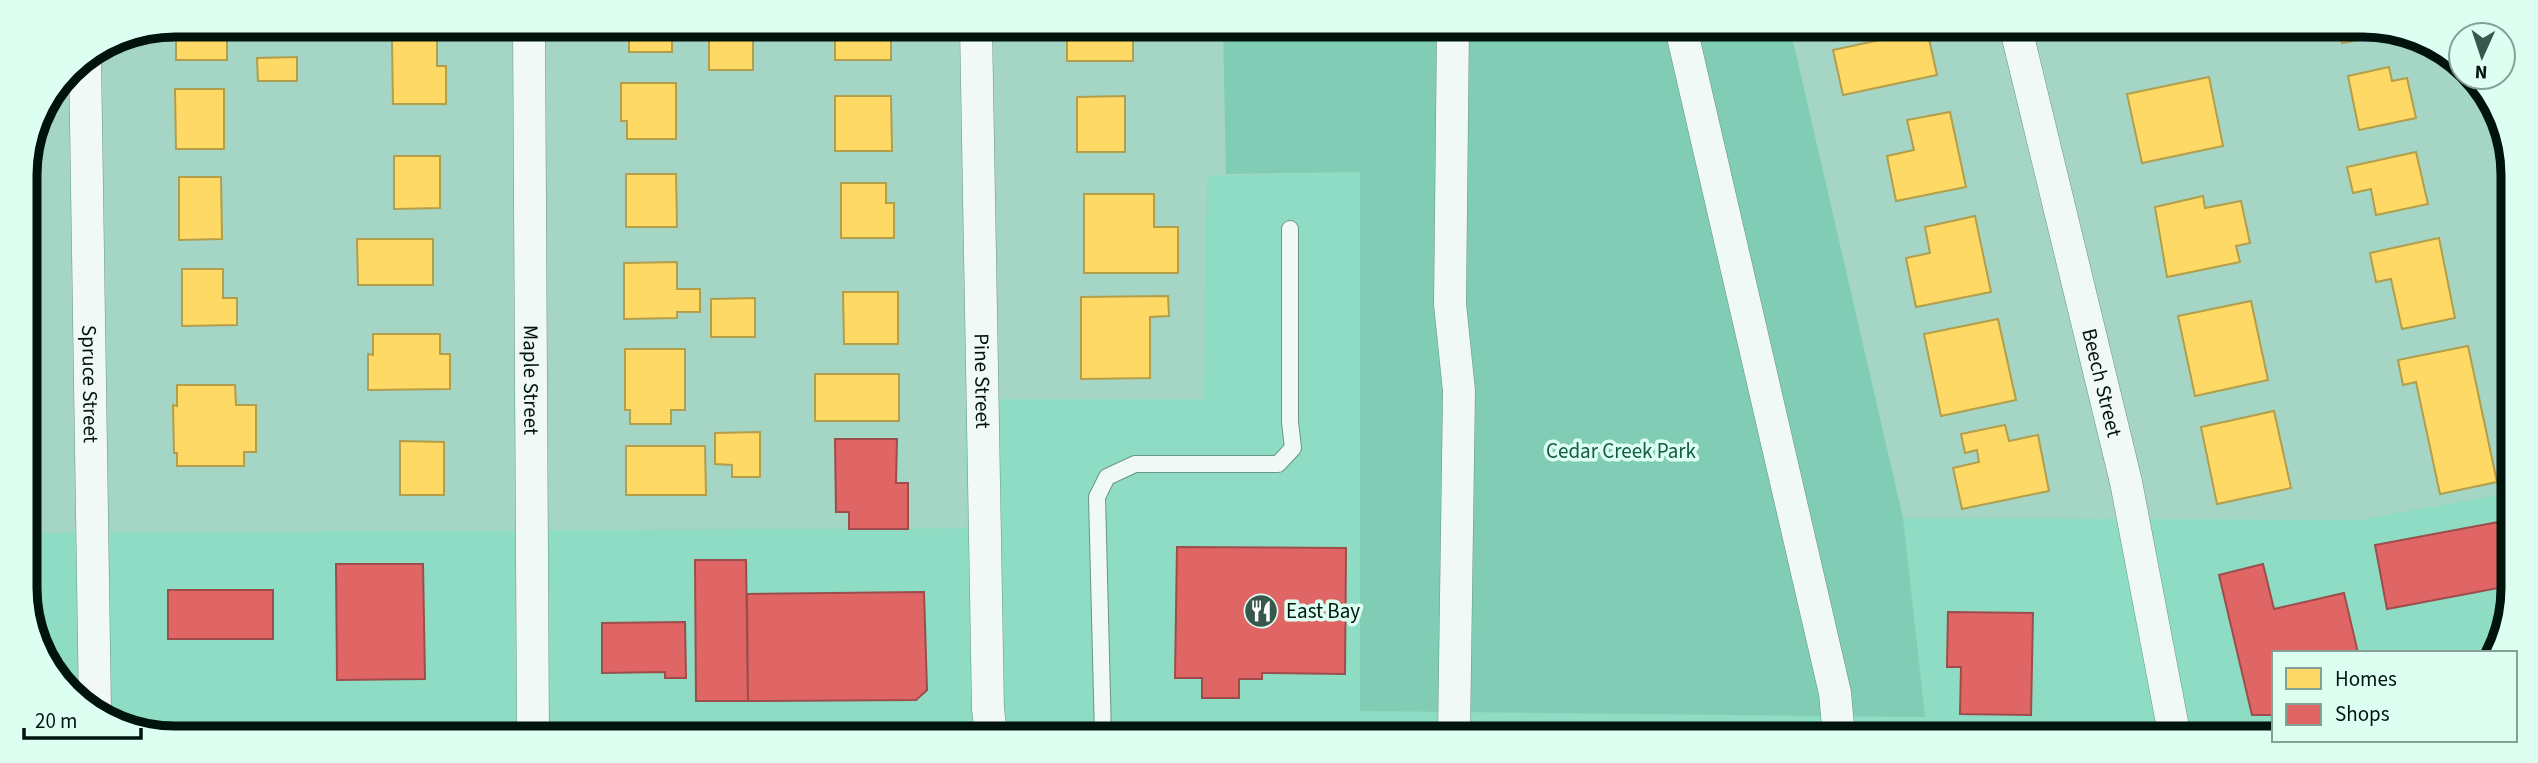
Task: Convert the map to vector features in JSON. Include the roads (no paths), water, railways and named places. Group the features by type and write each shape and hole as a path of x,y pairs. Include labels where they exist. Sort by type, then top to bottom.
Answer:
{"street":[{"name":"Maple Street","path":"529,37 533,726"},
{"name":"Pine Street","path":"976,37 990,726"},
{"path":"1453,37 1450,304 1459,391 1454,726"},
{"path":"1683,37 1835,692 1838,726"},
{"name":"Beech Street","path":"2019,37 2126,482 2173,726"},
{"name":"Spruce Street","path":"85,70 95,701"}],"lane":[{"path":"1103,726 1097,498 1107,477 1135,464 1278,464 1293,449 1290,422 1290,229"}],"place":[{"name":"East Bay","path":"1261,611"}],"park label":[{"name":"Cedar Creek Park","path":"1621,451"}]}
